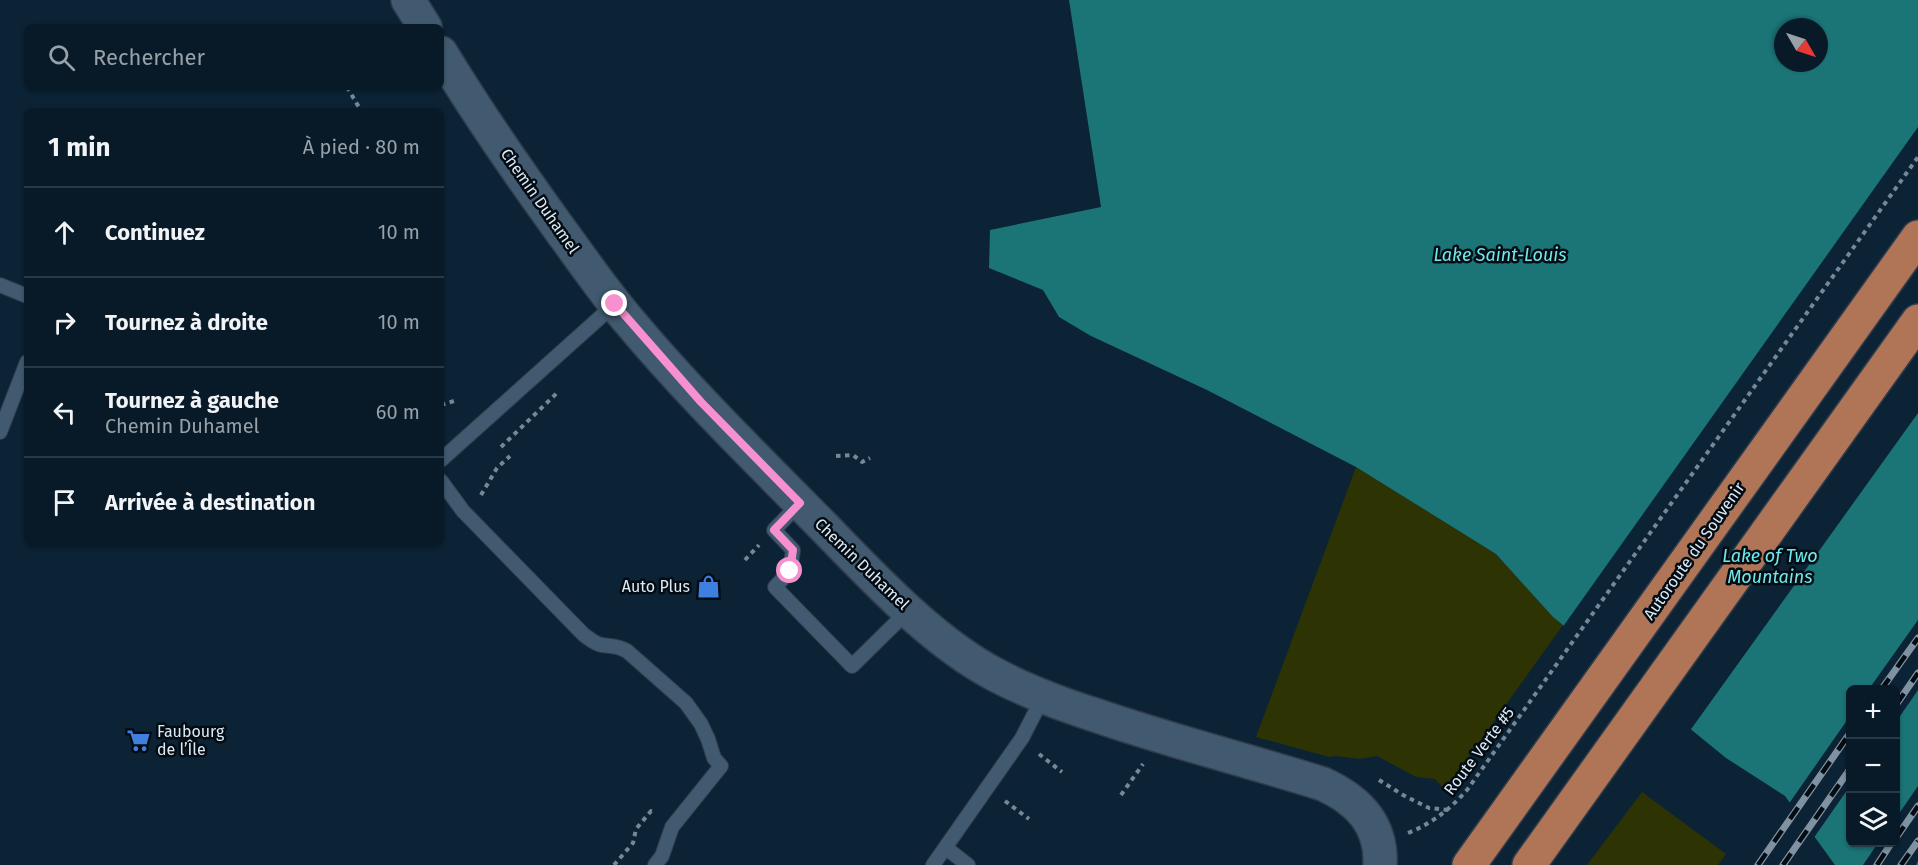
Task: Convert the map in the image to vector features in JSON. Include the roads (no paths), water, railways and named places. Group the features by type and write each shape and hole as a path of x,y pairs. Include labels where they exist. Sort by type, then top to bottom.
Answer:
{"highway":[{"name":"Autoroute du Souvenir","path":"1470,865 1918,237"},
{"path":"1530,865 1918,321"}],"street":[{"path":"408,0 423,24"},
{"name":"Chemin Duhamel","path":"444,58 520,174 615,304 701,402 909,610 946,642 995,675 1043,697 1114,722 1314,781 1342,793 1369,819 1378,839 1380,865"}],"lane":[{"path":"0,285 24,295"},
{"path":"444,457 615,304"},
{"path":"0,432 24,370"},
{"path":"444,485 464,511 584,635 595,643 616,645 627,651 686,703 701,724 714,758 722,766 672,827 662,856 655,865"},
{"path":"800,503 774,530 793,550 790,571 775,587 852,666 909,610"},
{"path":"933,865 1022,738 1043,697"},
{"path":"946,848 968,865"}],"water":[{"name":"Lake Saint-Louis","path":"1069,0 1918,0 1918,865 1835,865 1785,796 1726,758 1553,617 1496,554 1356,467 1207,390 1091,336 1059,317 1043,290 989,268 990,230 1101,207"}],"railway":[{"path":"1885,685 1918,638"},
{"path":"1900,699 1918,673"},
{"path":"1758,865 1846,739"},
{"path":"1783,865 1846,775"},
{"path":"1900,832 1918,806"},
{"path":"1901,865 1918,841"},
{"path":"1877,865 1889,847"}],"place":[{"name":"Auto Plus","path":"708,586"},
{"name":"Faubourg de l’Île","path":"139,740"}],"water label":[{"name":"Lake of Two Mountains","path":"1770,566"}]}
